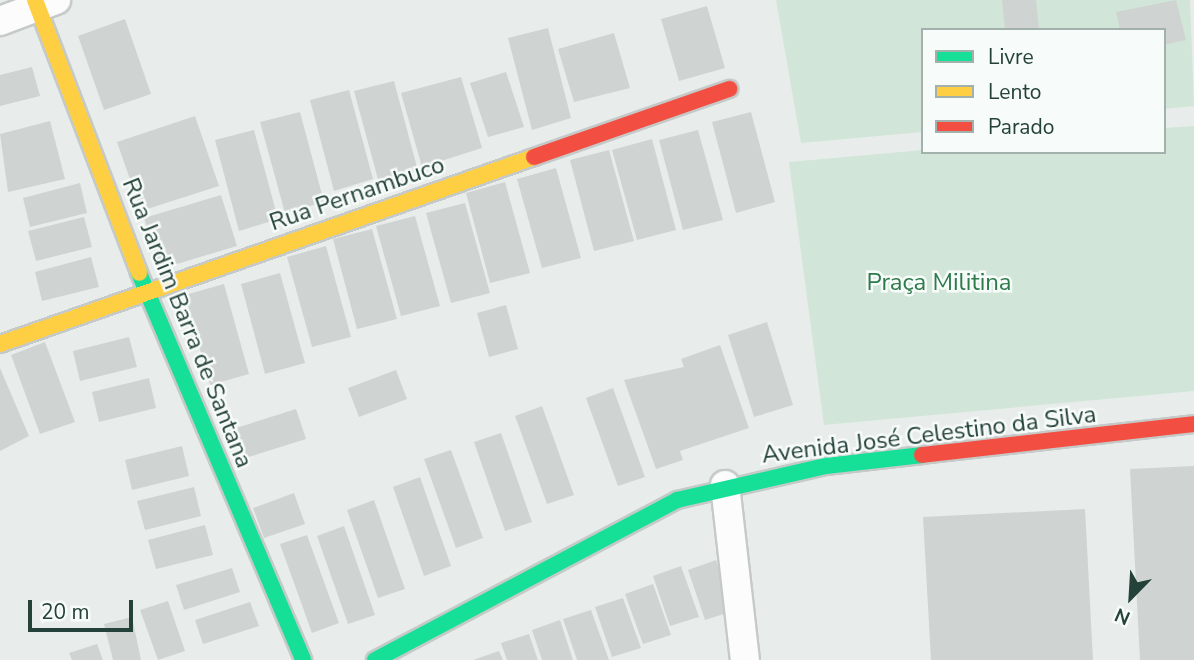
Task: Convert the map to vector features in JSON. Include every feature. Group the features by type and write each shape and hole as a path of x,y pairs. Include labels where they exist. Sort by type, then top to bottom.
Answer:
{"street":[{"path":"0,21 43,2"},
{"name":"Rua Jardim Barra de Santana","path":"43,2 146,290 303,660"},
{"name":"Rua Pernambuco","path":"0,344 146,290 729,89"},
{"name":"Avenida José Celestino da Silva","path":"375,660 677,500 725,485 825,466 1194,424"},
{"path":"725,485 745,660"}],"green space":[{"path":"776,0 1190,0 1194,106 1166,109 1166,28 921,28 921,132 801,143"},
{"name":"Praça Militina","path":"1194,126 1194,391 824,425 789,162 921,150 921,154 1166,154 1166,128"}],"building":[{"path":"1002,0 1036,0 1039,28 1005,28"},
{"path":"1176,0 1186,40 1166,45 1166,28 1120,28 1116,12"},
{"path":"707,6 725,68 679,81 661,19"},
{"path":"125,19 151,94 104,110 78,36"},
{"path":"548,28 571,118 532,130 508,38"},
{"path":"614,33 630,88 574,102 558,49"},
{"path":"32,67 40,96 0,106 0,75"},
{"path":"506,72 524,127 488,137 470,83"},
{"path":"461,77 482,148 422,167 401,93"},
{"path":"394,81 418,171 379,183 354,91"},
{"path":"349,90 373,179 334,191 310,100"},
{"path":"300,112 324,202 285,213 260,122"},
{"path":"751,112 775,202 736,213 712,122"},
{"path":"195,116 219,186 141,211 117,142"},
{"path":"50,121 65,179 8,192 0,134"},
{"path":"254,130 278,219 239,231 215,140"},
{"path":"698,130 723,220 683,230 659,140"},
{"path":"652,139 676,230 637,240 612,150"},
{"path":"609,150 634,241 594,251 570,160"},
{"path":"556,168 581,258 542,268 517,179"},
{"path":"505,182 530,273 490,283 466,193"},
{"path":"80,183 87,213 30,227 23,198"},
{"path":"221,195 237,246 160,269 144,218"},
{"path":"465,203 490,293 451,303 426,213"},
{"path":"415,216 440,306 401,316 376,226"},
{"path":"84,217 92,247 36,261 28,231"},
{"path":"372,229 397,319 357,329 333,239"},
{"path":"326,246 351,337 312,347 287,257"},
{"path":"91,257 99,287 42,301 35,272"},
{"path":"280,273 305,363 265,374 241,284"},
{"path":"224,284 249,374 210,385 185,295"},
{"path":"506,305 518,349 489,357 477,313"},
{"path":"767,322 793,405 754,417 728,335"},
{"path":"129,337 137,367 80,381 73,351"},
{"path":"45,342 75,422 40,434 11,355"},
{"path":"720,345 749,428 680,451 683,460 656,469 624,380 684,367 681,359"},
{"path":"0,368 29,436 0,451"},
{"path":"396,370 407,399 359,417 348,388"},
{"path":"149,378 156,408 99,422 92,392"},
{"path":"613,388 645,477 618,486 586,398"},
{"path":"542,406 574,495 547,504 515,416"},
{"path":"296,409 306,439 242,459 233,429"},
{"path":"501,433 532,522 505,531 474,442"},
{"path":"182,446 189,476 132,490 125,460"},
{"path":"451,450 483,538 456,548 424,459"},
{"path":"1194,466 1194,660 1140,660 1130,469"},
{"path":"420,477 451,566 424,576 393,487"},
{"path":"194,487 201,516 145,530 137,501"},
{"path":"294,493 305,524 264,538 253,508"},
{"path":"374,500 405,589 378,598 347,510"},
{"path":"1085,509 1093,660 931,660 923,517"},
{"path":"205,525 213,555 156,569 148,540"},
{"path":"344,526 375,615 348,624 317,536"},
{"path":"307,535 339,623 312,633 280,544"},
{"path":"716,560 733,611 705,620 688,570"},
{"path":"681,566 699,617 670,626 653,576"},
{"path":"232,568 240,592 184,610 176,585"},
{"path":"653,584 671,635 643,644 625,594"},
{"path":"623,598 641,648 612,657 595,607"},
{"path":"168,601 185,651 158,660 140,610"},
{"path":"250,602 259,626 203,644 195,620"},
{"path":"591,610 609,660 577,660 563,619"},
{"path":"132,617 141,660 113,660 104,624"},
{"path":"560,620 573,660 542,660 532,630"},
{"path":"529,634 538,660 507,660 501,643"},
{"path":"97,644 103,660 72,660 69,653"},
{"path":"499,651 503,660 473,660"}],"traffic: fast":[{"path":"139,273 303,660"},
{"path":"375,660 677,500 826,466 922,455"}],"traffic: slow":[{"path":"35,0 139,273"},
{"path":"0,344 534,157"}],"traffic: jam":[{"path":"534,157 729,89"},
{"path":"922,455 1194,424"}]}
